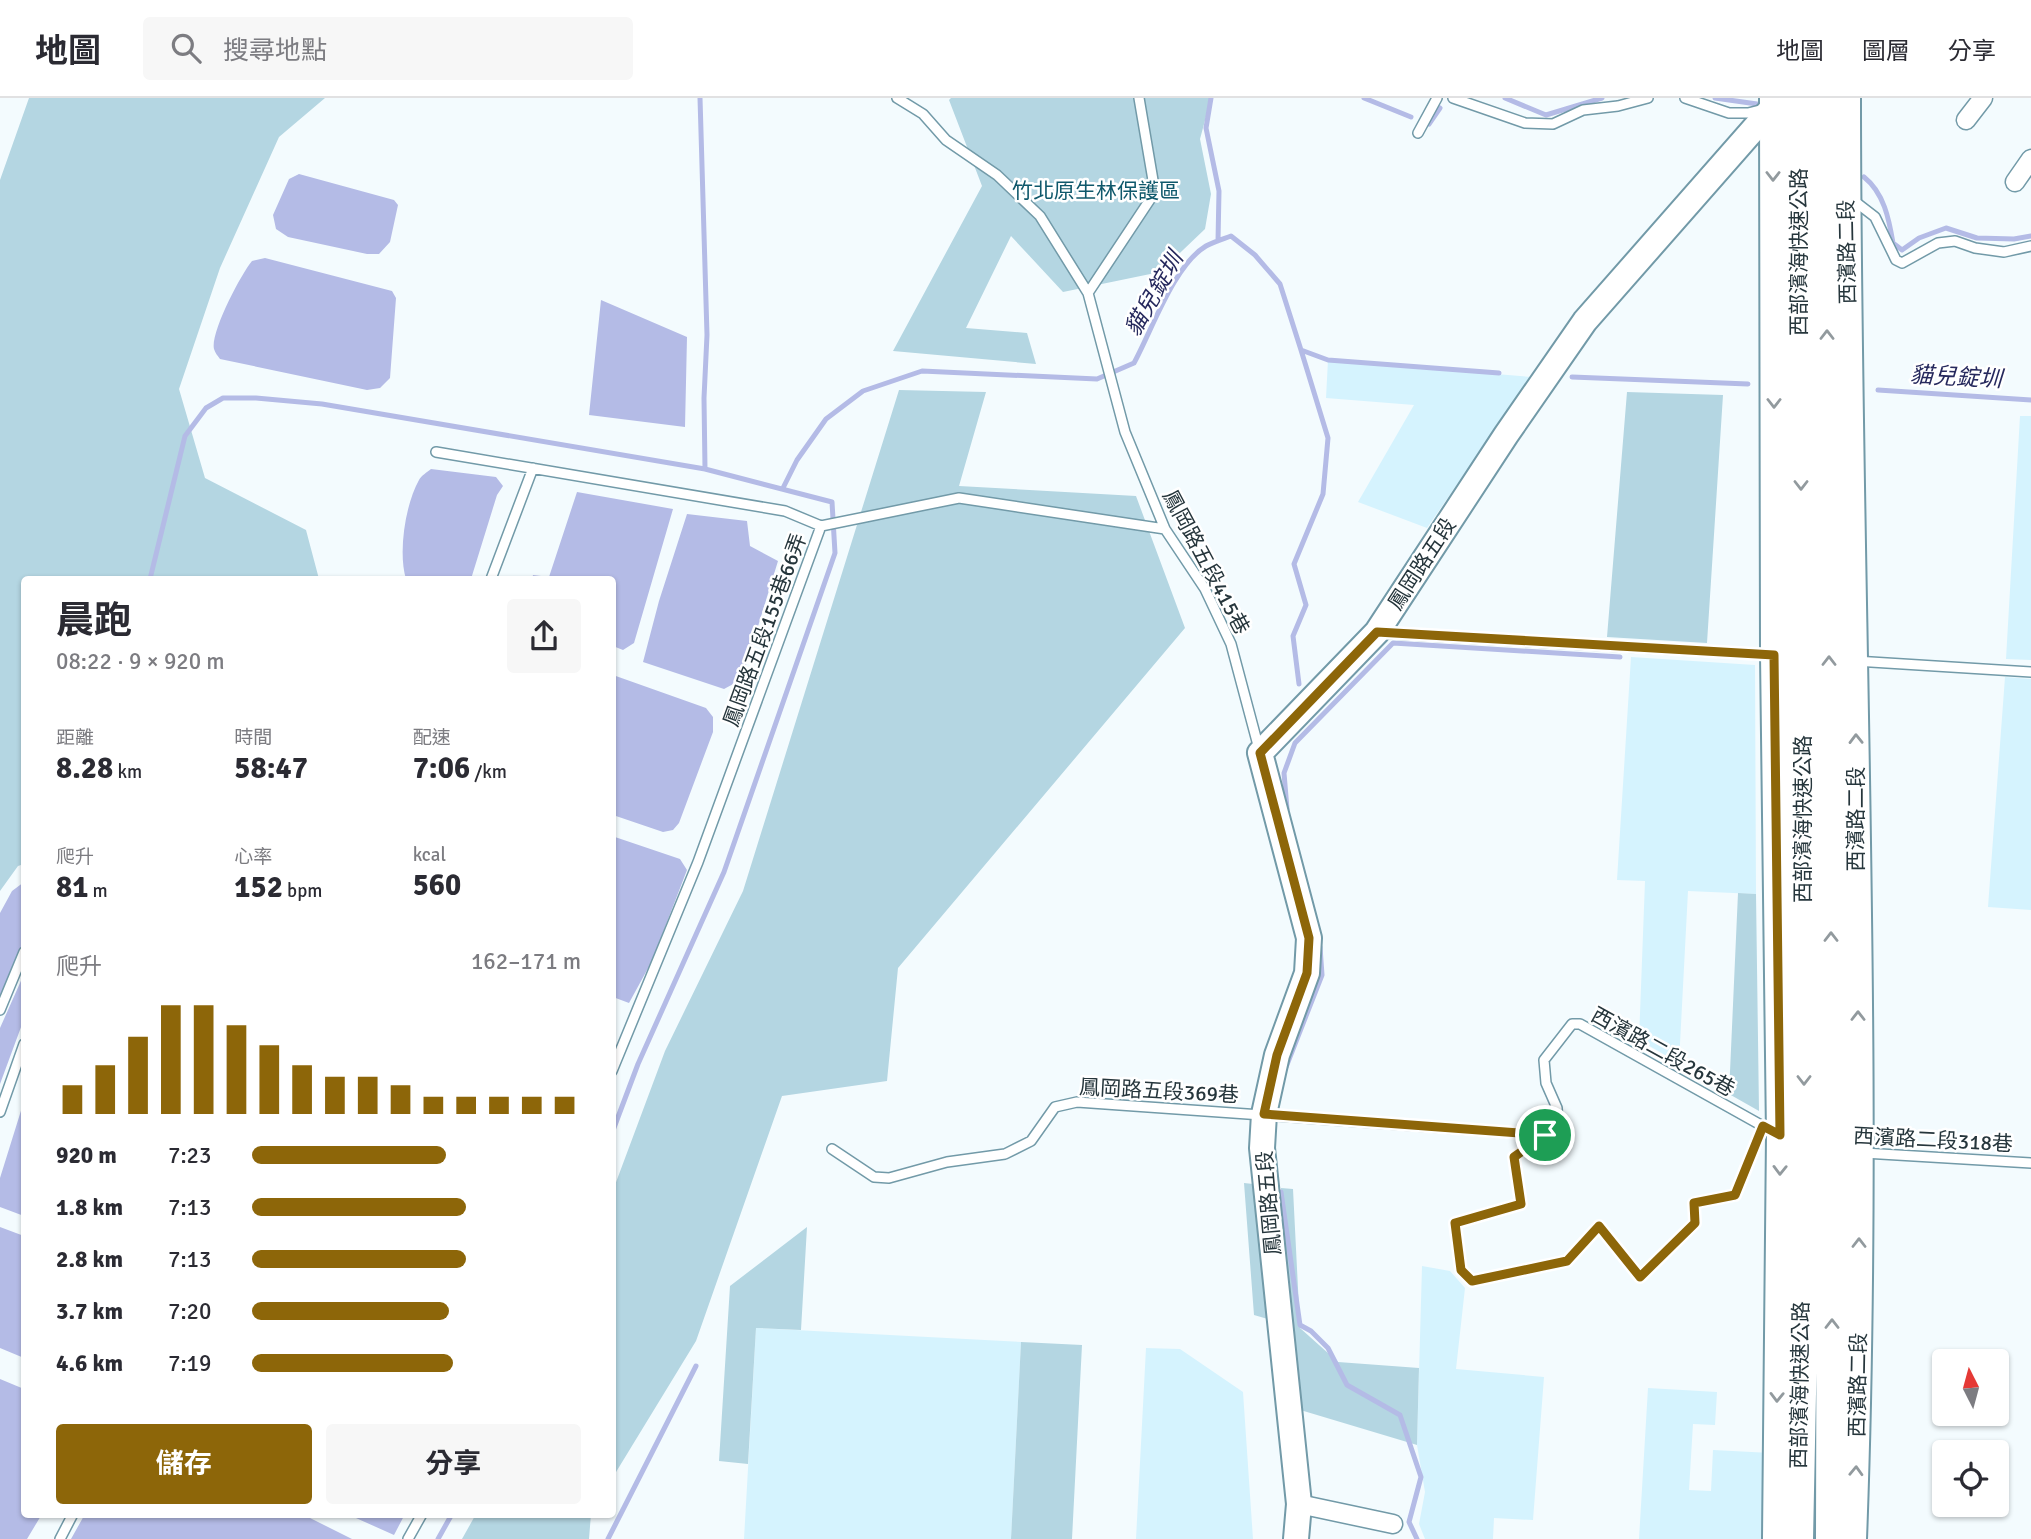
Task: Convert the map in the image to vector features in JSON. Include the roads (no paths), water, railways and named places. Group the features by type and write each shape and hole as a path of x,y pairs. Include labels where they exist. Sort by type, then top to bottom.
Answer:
{"highway":[{"name":"西部濱海快速公路","path":"1797,1539 1825,98"},
{"name":"西部濱海快速公路","path":"1778,100 1803,1143 1832,1539"}],"main road":[{"name":"西濱路二段","path":"1776,1539 1803,1143 1853,661 1847,98"},
{"name":"西濱路二段","path":"1778,100 1774,655 1803,1143 1859,1378 1853,1539"}],"street":[{"path":"1966,120 1983,98"},
{"name":"鳳岡路五段","path":"1296,1539 1300,1504 1262,1148 1264,1114 1277,1055 1307,973 1309,938 1260,753 1377,632 1506,435 1585,321 1778,100"},
{"path":"2015,182 2031,159"},
{"path":"1300,1504 1393,1524"}],"lane":[{"name":"鳳岡路五段415巷","path":"897,98 923,114 946,140 997,175 1040,216 1088,293 1125,432 1165,529 1205,589 1231,644 1260,753"},
{"path":"1088,293 1155,192 1139,98"},
{"path":"1418,133 1437,98"},
{"path":"1453,98 1525,123 1553,124 1583,110 1618,106 1648,98"},
{"path":"1685,98 1729,113 1748,113 1778,100"},
{"path":"1847,195 1875,217 1896,260 1902,263 1938,243 1955,241 1975,248 2004,252 2031,246"},
{"path":"436,452 785,511 821,526"},
{"path":"492,576 533,468"},
{"name":"鳳岡路五段155巷66弄","path":"616,1061 698,862 821,526 959,498 1165,529"},
{"path":"1377,632 1774,655"},
{"path":"1853,661 2031,672"},
{"path":"0,1010 21,959"},
{"name":"西濱路二段265巷","path":"1545,1135 1558,1128 1557,1108 1546,1083 1544,1060 1572,1024 1580,1024 1803,1143"},
{"path":"0,1112 21,1052"},
{"name":"鳳岡路五段369巷","path":"832,1149 874,1177 889,1178 947,1162 1005,1154 1031,1141 1055,1107 1077,1102 1264,1114"},
{"path":"1264,1114 1545,1135"},
{"path":"1545,1135 1514,1157 1521,1204 1455,1223 1461,1270 1472,1281 1567,1261 1599,1226 1640,1277 1695,1223 1694,1203 1735,1195 1803,1143"},
{"name":"西濱路二段318巷","path":"1803,1143 2031,1163"},
{"path":"60,1539 71,1518"},
{"path":"408,1539 420,1518"}],"water":[{"path":"299,174 394,200 398,205 390,242 379,254 367,254 288,237 276,229 273,215 289,179"},
{"path":"265,258 392,291 396,298 390,378 380,388 367,390 220,359 214,350 214,341 227,304 252,261"},
{"path":"601,300 687,337 685,427 589,415"},
{"path":"431,469 496,477 503,486 497,495 472,576 405,576 403,543 407,515 414,490"},
{"path":"577,492 673,509 634,643 623,650 616,647 616,576 549,576"},
{"path":"687,514 747,521 750,546 778,561 744,672 737,682 724,689 643,662"},
{"path":"616,676 706,708 713,717 713,732 679,823 673,830 663,832 616,816"},
{"path":"616,837 680,859 687,870 652,961 629,1003 616,998"},
{"path":"21,884 21,950 0,996 0,913 12,891"},
{"path":"21,981 21,1027 0,1084 0,1028"},
{"path":"21,1111 21,1215 0,1207 0,1178"},
{"path":"0,1227 21,1235 21,1357 0,1348"},
{"path":"0,1379 21,1388 21,1518 40,1518 27,1539 0,1539"},
{"path":"83,1518 310,1518 352,1539 71,1539"},
{"path":"356,1518 403,1518 394,1535"}],"waterway":[{"path":"700,98 707,335 705,469"},
{"path":"1211,98 1206,128 1219,191 1218,241"},
{"path":"1364,98 1411,117"},
{"path":"1505,98 1546,115 1602,98"},
{"path":"1715,98 1757,104"},
{"path":"1429,124 1440,108"},
{"path":"1864,177 1881,199 1893,243 1902,250 1919,238 1946,228 1977,238 2014,239 2031,236"},
{"name":"貓兒錠圳","path":"783,488 797,460 826,419 863,391 922,371 1097,379 1134,363 1165,299 1184,268 1194,255 1206,246 1231,236 1255,255 1280,284 1301,350 1328,360 1499,373"},
{"path":"1299,684 1293,636 1306,605 1294,564 1323,494 1328,438 1301,350"},
{"name":"貓兒錠圳","path":"1572,377 1748,384"},
{"name":"貓兒錠圳","path":"1878,390 2031,400"},
{"path":"151,576 185,436 206,408 223,398 322,404 705,469 832,502 835,553 724,872 638,1064 616,1122"},
{"path":"1287,809 1284,773 1295,743 1393,643 1620,657"},
{"path":"1286,1067 1322,975 1320,947"},
{"path":"1281,1192 1300,1325 1311,1331 1328,1348 1347,1385 1400,1415 1421,1477 1409,1522 1417,1539"},
{"path":"608,1539 696,1366"},
{"path":"438,1539 450,1518"}],"park label":[{"name":"竹北原生林保護區","path":"1096,191"}]}
